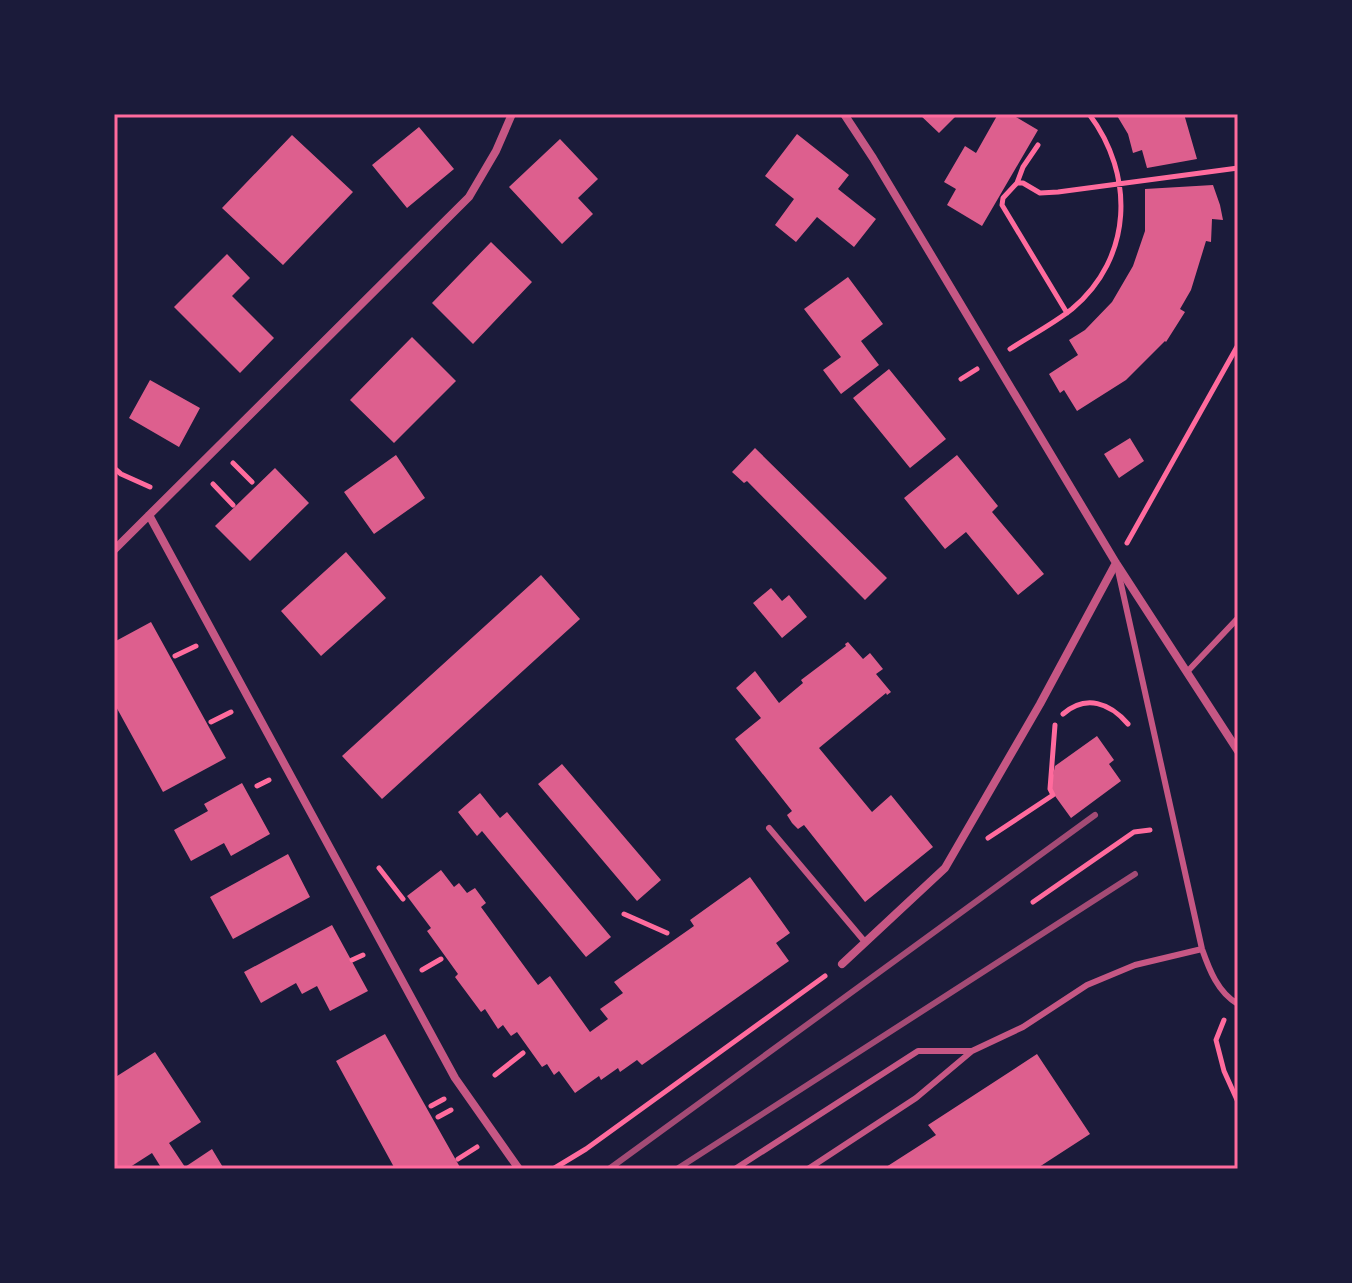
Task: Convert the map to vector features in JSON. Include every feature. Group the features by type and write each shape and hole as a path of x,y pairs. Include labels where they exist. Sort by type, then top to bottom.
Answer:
{"street":[{"path":"114,550 469,197 496,151 512,114"},
{"path":"844,114 1116,563 1238,751"},
{"path":"149,515 455,1078 519,1169"},
{"path":"842,964 945,868 1040,704 1116,563"}],"lane":[{"path":"1116,563 1202,949 1211,973 1231,1000 1238,1004"},
{"path":"1187,672 1238,618"},
{"path":"769,828 865,942"},
{"path":"808,1169 916,1098 972,1051 1023,1027 1087,985 1135,965 1202,949"},
{"path":"735,1169 918,1051 972,1051"}],"path":[{"path":"961,379 1067,313 1105,271 1121,226 1121,196 1105,136 1089,114"},
{"path":"1038,145 1023,167 1017,183 1003,198 1002,205 1067,313"},
{"path":"1017,183 1040,193 1058,192 1238,168"},
{"path":"1127,543 1238,345"},
{"path":"233,463 252,482"},
{"path":"213,484 233,505"},
{"path":"963,836 988,839 1053,795 1050,789 1055,721 1066,710 1083,702 1099,704 1117,711 1128,724"},
{"path":"1033,902 1134,832 1150,830"},
{"path":"379,868 403,899"},
{"path":"624,914 667,933"},
{"path":"414,975 441,959"},
{"path":"553,1169 586,1149 842,964"},
{"path":"1231,1000 1216,1040 1224,1071 1238,1102"},
{"path":"495,1075 523,1053"}],"building":[{"path":"919,114 958,114 939,133"},
{"path":"998,114 1011,114 1038,130 982,226 947,205 956,189 944,182 965,146 976,153"},
{"path":"1116,114 1184,114 1197,159 1147,168 1142,150 1133,153 1128,134"},
{"path":"419,127 454,169 407,208 372,165"},
{"path":"797,134 849,175 838,189 876,219 854,247 817,217 796,242 775,225 794,199 765,176"},
{"path":"292,135 353,192 283,265 222,208"},
{"path":"560,139 598,179 578,198 593,214 562,244 509,187"},
{"path":"1213,185 1223,220 1212,219 1211,242 1206,241 1191,290 1180,309 1185,312 1166,342 1126,380 1077,411 1064,390 1060,393 1049,374 1078,355 1069,340 1085,330 1112,302 1133,266 1145,231 1145,189"},
{"path":"491,242 532,282 473,344 432,303"},
{"path":"227,254 250,278 232,296 274,338 240,373 174,307"},
{"path":"848,277 883,324 861,341 879,365 841,394 823,370 841,357 804,309"},
{"path":"412,337 456,381 394,443 350,400"},
{"path":"889,369 946,439 910,468 853,398"},
{"path":"150,380 200,408 179,447 129,418"},
{"path":"1130,438 1144,461 1119,478 1104,454"},
{"path":"755,448 887,578 865,600 747,481 744,483 732,472"},
{"path":"396,455 425,498 374,534 344,492"},
{"path":"957,455 998,506 992,512 1044,574 1018,595 966,532 945,549 904,498"},
{"path":"275,468 309,503 250,561 215,526"},
{"path":"346,552 386,598 321,656 281,611"},
{"path":"541,575 580,619 382,799 342,756"},
{"path":"771,588 782,601 789,595 807,617 782,638 753,603"},
{"path":"151,622 226,758 163,792 114,703 114,642"},
{"path":"848,642 863,659 870,653 883,669 876,674 891,692 819,748 872,812 891,795 933,847 865,902 804,825 798,829 792,823 787,815 792,811 735,739 761,718 736,688 755,671 779,703 803,683 801,680"},
{"path":"1097,736 1114,760 1109,764 1121,781 1071,818 1050,789 1055,766"},
{"path":"562,764 661,880 637,901 538,784"},
{"path":"242,783 270,834 231,856 224,843 191,861 174,830 208,811 204,804"},
{"path":"480,793 500,818 507,812 611,937 586,957 482,831 477,836 458,812"},
{"path":"288,854 310,897 233,939 210,897"},
{"path":"441,870 454,887 459,883 467,893 475,888 486,903 481,907 538,985 550,976 590,1032 608,1019 600,1009 623,993 614,982 694,926 690,920 750,877 790,933 776,943 789,961 642,1065 637,1060 601,1080 599,1076 575,1093 559,1071 554,1075 547,1064 542,1067 517,1032 511,1036 503,1025 498,1029 485,1009 481,1012 427,931 431,928 407,896"},
{"path":"332,925 368,991 330,1011 317,986 302,994 296,983 261,1003 244,972"},
{"path":"385,1034 461,1169 395,1169 336,1061"},
{"path":"155,1052 201,1122 169,1143 185,1167 212,1149 224,1169 162,1169 152,1153 127,1169 114,1169 114,1078"},
{"path":"1037,1054 1090,1134 1036,1169 883,1169 936,1135 928,1125"}],"railway":[{"path":"609,1169 1095,815"},
{"path":"677,1169 1135,874"}]}
